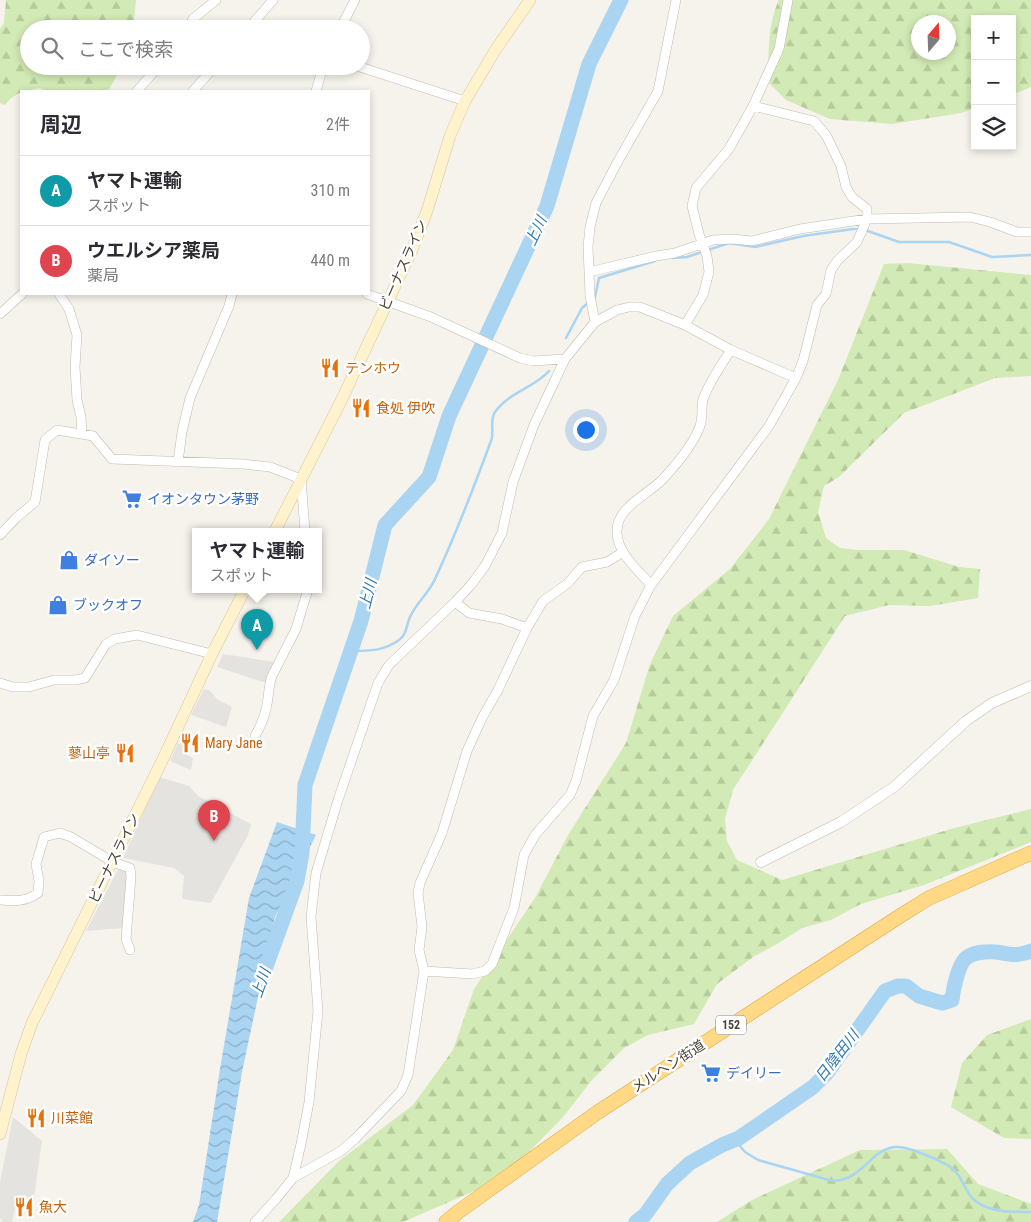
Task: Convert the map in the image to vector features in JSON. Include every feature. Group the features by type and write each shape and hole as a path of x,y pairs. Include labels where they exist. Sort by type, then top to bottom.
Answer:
{"highway":[{"name":"メルヘン街道","path":"446,1222 598,1112 891,921 930,898 1031,854"}],"main road":[{"name":"ビーナスライン","path":"276,528 342,400 412,250 427,210 450,136 465,101 496,48 530,0"},
{"name":"ビーナスライン","path":"0,1134 26,1036 243,593"}],"street":[{"path":"195,20 216,0"},
{"path":"256,20 273,0"},
{"path":"345,20 355,0"},
{"path":"595,322 590,296 588,247 590,227 596,203 616,163 658,91 676,0"},
{"path":"685,325 703,296 709,272 707,256 692,206 696,188 729,149 753,106 779,49 788,0"},
{"path":"370,70 465,101"},
{"path":"138,90 151,75"},
{"path":"194,90 207,75"},
{"path":"316,90 320,75"},
{"path":"424,971 472,974 485,972 492,964 514,908 524,855 535,834 570,795 576,781 593,716 614,680 636,616 651,585 769,426 796,378 803,361 817,305 826,294 831,270 837,261 857,242 866,222 867,209 852,197 846,188 841,166 826,135 814,122 753,106"},
{"path":"589,272 675,253 720,239 752,241 800,229 866,222 970,217 1018,232 1031,232"},
{"path":"0,314 21,295"},
{"path":"60,295 69,309 77,335 75,367 76,400 81,417 82,434"},
{"path":"178,462 182,432 190,398 229,306 232,295"},
{"path":"370,295 439,321 520,358 532,360 565,359"},
{"path":"293,1178 309,1102 318,1011 311,917 316,873 338,800 378,683 389,665 471,585 485,566 502,533 513,482 534,425 565,359 595,322 617,310 640,308 685,325 731,350 796,378"},
{"path":"651,585 623,552 617,533 618,520 627,508 663,479 694,438 700,424 703,398 731,350"},
{"path":"0,535 35,502 45,440 57,430 93,436 112,459 270,467 301,479 305,528"},
{"path":"254,1222 293,1178 341,1151 355,1139 400,1091 408,1076 424,971 420,950 422,927 418,893 420,883 442,834 467,751 527,628 543,601 567,584 582,567 607,562 623,552"},
{"path":"255,736 267,707 269,684 296,629 307,593"},
{"path":"455,602 469,612 502,619 527,628"},
{"path":"0,683 13,687 29,687 54,680 85,678 106,644 115,639 137,635 212,654"},
{"path":"760,862 841,822 894,787 966,721 992,703 1031,686"},
{"path":"0,900 19,901 38,893 39,881 36,864 44,837 60,833 72,837 112,862 130,868 131,877 126,939 130,950"}],"green space":[{"path":"6,0 136,0 134,20 20,20 20,75 117,75 109,90 44,90 40,88 20,90 20,93 4,105 0,103 0,29 4,23"},
{"path":"779,0 1031,0 1031,87 1016,93 1016,15 971,15 971,109 961,113 892,124 830,119 786,100 768,82 769,40 772,19"},
{"path":"908,263 1031,275 1031,376 995,378 904,413 839,477 824,486 818,512 826,538 840,548 904,550 959,567 980,569 978,598 930,606 889,605 845,616 733,790 725,819 727,841 737,860 782,880 951,829 1031,809 1031,842 924,885 861,904 831,920 802,928 753,957 717,984 694,1024 648,1035 624,1048 592,1080 563,1117 531,1150 488,1185 403,1222 279,1222 339,1161 413,1105 453,1050 474,989 535,898 568,835 626,743 650,664 673,616 730,569 769,519 838,380 884,264"},
{"path":"1031,1019 1031,1139 1004,1138 951,1107 962,1063 987,1035"},
{"path":"947,1149 978,1184 1031,1204 1031,1222 717,1222 752,1200 860,1150"}],"shaded area":[{"path":"223,654 275,662 266,683 217,667"},
{"path":"204,689 210,691 217,699 232,707 226,727 191,715"},
{"path":"178,743 184,746 182,752 193,758 191,770 170,761"},
{"path":"159,777 189,786 198,796 251,824 248,835 211,903 182,899 184,876 174,868 123,858"},
{"path":"118,869 128,871 123,928 86,931"},
{"path":"13,1117 42,1141 34,1198 18,1195 12,1222 3,1222 0,1218 0,1182"}],"water":[{"path":"277,822 316,835 275,917 242,1072 217,1222 193,1222 199,1205 249,898"}],"waterway":[{"name":"上川","path":"259,986 297,881 302,853 305,785 361,621 385,525 429,477 449,416 547,206 589,64 621,0"},
{"path":"673,258 687,257 729,243 755,247 803,236 860,229"},
{"path":"865,230 899,242 949,242 992,257 1031,255"},
{"path":"592,300 595,297 599,278 655,261"},
{"path":"566,338 582,308 588,303"},
{"path":"352,651 382,648 393,644 404,635 413,612 435,579 457,528 491,441 493,415 507,400 536,382 549,371"},
{"name":"日陰田川","path":"636,1222 645,1215 667,1184 690,1163 739,1138 813,1087 827,1073 885,991 898,986 906,986 919,996 942,1003 952,1000 958,972 962,962 968,957 984,952 1017,954 1031,951"},
{"path":"735,1140 745,1152 758,1160 829,1180 839,1180 856,1173 882,1151 898,1147 910,1149 943,1163 954,1170 970,1196 979,1204 1000,1211 1031,1212"}],"place":[{"name":"テンホウ","path":"330,368"},
{"name":"食処 伊吹","path":"361,408"},
{"name":"イオンタウン茅野","path":"132,499"},
{"name":"ダイソー","path":"69,560"},
{"name":"ブックオフ","path":"58,605"},
{"name":"ヤマト運輸","path":"257,650"},
{"name":"Mary Jane","path":"190,743"},
{"name":"蓼山亭","path":"125,753"},
{"name":"ウエルシア薬局","path":"214,841"},
{"name":"デイリー","path":"711,1073"},
{"name":"川菜館","path":"36,1118"},
{"name":"魚大","path":"24,1207"}]}
